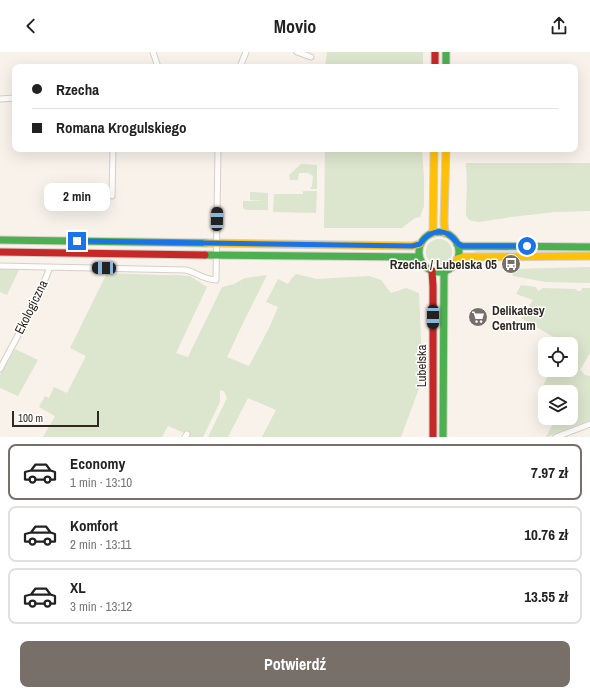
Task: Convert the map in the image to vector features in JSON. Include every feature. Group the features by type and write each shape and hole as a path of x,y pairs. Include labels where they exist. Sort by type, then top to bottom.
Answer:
{"main road":[{"path":"435,52 435,64"},
{"path":"446,52 446,64"},
{"path":"432,233 434,152"},
{"path":"445,233 446,152"},
{"path":"432,233 445,233 453,238 457,244 459,252 457,259 454,265 445,271 432,271 425,266 420,259 418,252 420,244 426,236 432,233"},
{"path":"0,240 412,246 420,244"},
{"path":"457,244 462,246 590,247"},
{"path":"0,252 415,257 420,259"},
{"path":"457,259 463,257 590,256"},
{"name":"Lubelska","path":"432,271 433,437"},
{"name":"Lubelska","path":"443,437 445,271"}],"street":[{"path":"153,52 157,64"},
{"path":"241,64 246,52"},
{"path":"297,52 311,57"},
{"path":"0,99 12,98"},
{"path":"112,196 113,152"},
{"path":"0,266 186,270 194,272 203,278 216,280 218,152"},
{"name":"Ekologiczna","path":"0,369 34,304 50,267"},
{"path":"556,437 590,424"}],"green space":[{"path":"327,52 423,52 423,64 325,64"},
{"path":"325,152 422,152 424,206 420,217 415,218 402,228 324,228"},
{"path":"466,163 590,163 590,211 555,212 479,222 472,221 468,219 466,215"},
{"path":"301,164 317,165 317,189 310,189 312,186 313,176 308,173 299,173 298,180 290,180 289,175"},
{"path":"303,191 317,191 316,213 273,212 274,194 303,194"},
{"path":"250,192 268,193 268,211 246,210 243,208 243,201 266,201 250,200"},
{"path":"439,239 449,242 452,252 449,262 439,265 429,262 426,252 429,242"},
{"path":"475,250 590,250 590,253 474,254"},
{"path":"590,267 590,283 545,282 513,276 511,269"},
{"path":"0,269 19,270 7,295 0,292"},
{"path":"107,273 190,276 207,287 176,353 188,357 222,287 234,284 245,278 267,275 227,357 249,366 278,307 266,302 278,279 288,284 296,274 317,279 369,276 381,280 391,293 406,288 419,293 422,362 421,383 401,437 262,437 276,410 248,398 228,437 208,437 227,398 224,391 220,390 220,402 203,437 188,437 189,435 168,426 162,437 43,437 55,416 39,407 45,396 49,398 54,387 67,393 86,356 70,348"},
{"path":"521,285 536,287 538,291 543,288 576,289 577,291 581,291 582,288 590,288 590,354 580,370 585,375 590,376 590,420 578,425 578,385 544,385 548,377 578,377 578,337 553,337 521,318 533,300 516,294"},
{"path":"15,349 38,360 18,396 0,388 0,375"},
{"path":"552,425 577,425 547,437"}],"traffic: fast":[{"path":"446,52 446,64"},
{"path":"443,232 450,235 456,241 459,252 458,260 450,269 443,272 435,272 428,269 420,260 419,248 422,241 431,233 443,232"},
{"path":"0,240 206,243"},
{"path":"457,244 462,246 590,247"},
{"path":"205,255 415,257 420,259"},
{"path":"443,437 445,271"}],"traffic: slow":[{"path":"433,233 434,152"},
{"path":"445,233 446,152"},
{"path":"206,243 412,246 420,244"},
{"path":"457,259 463,257 590,256"}],"traffic: jam":[{"path":"435,52 435,64"},
{"path":"0,252 205,255"},
{"path":"432,271 433,437"}],"place":[{"name":"Rzecha / Lubelska 05","path":"511,264"},
{"name":"Delikatesy Centrum","path":"478,317"}],"route":[{"path":"77,241 412,246 420,244 426,236 430,234 443,232 450,235 457,244 462,246 527,246"}]}
